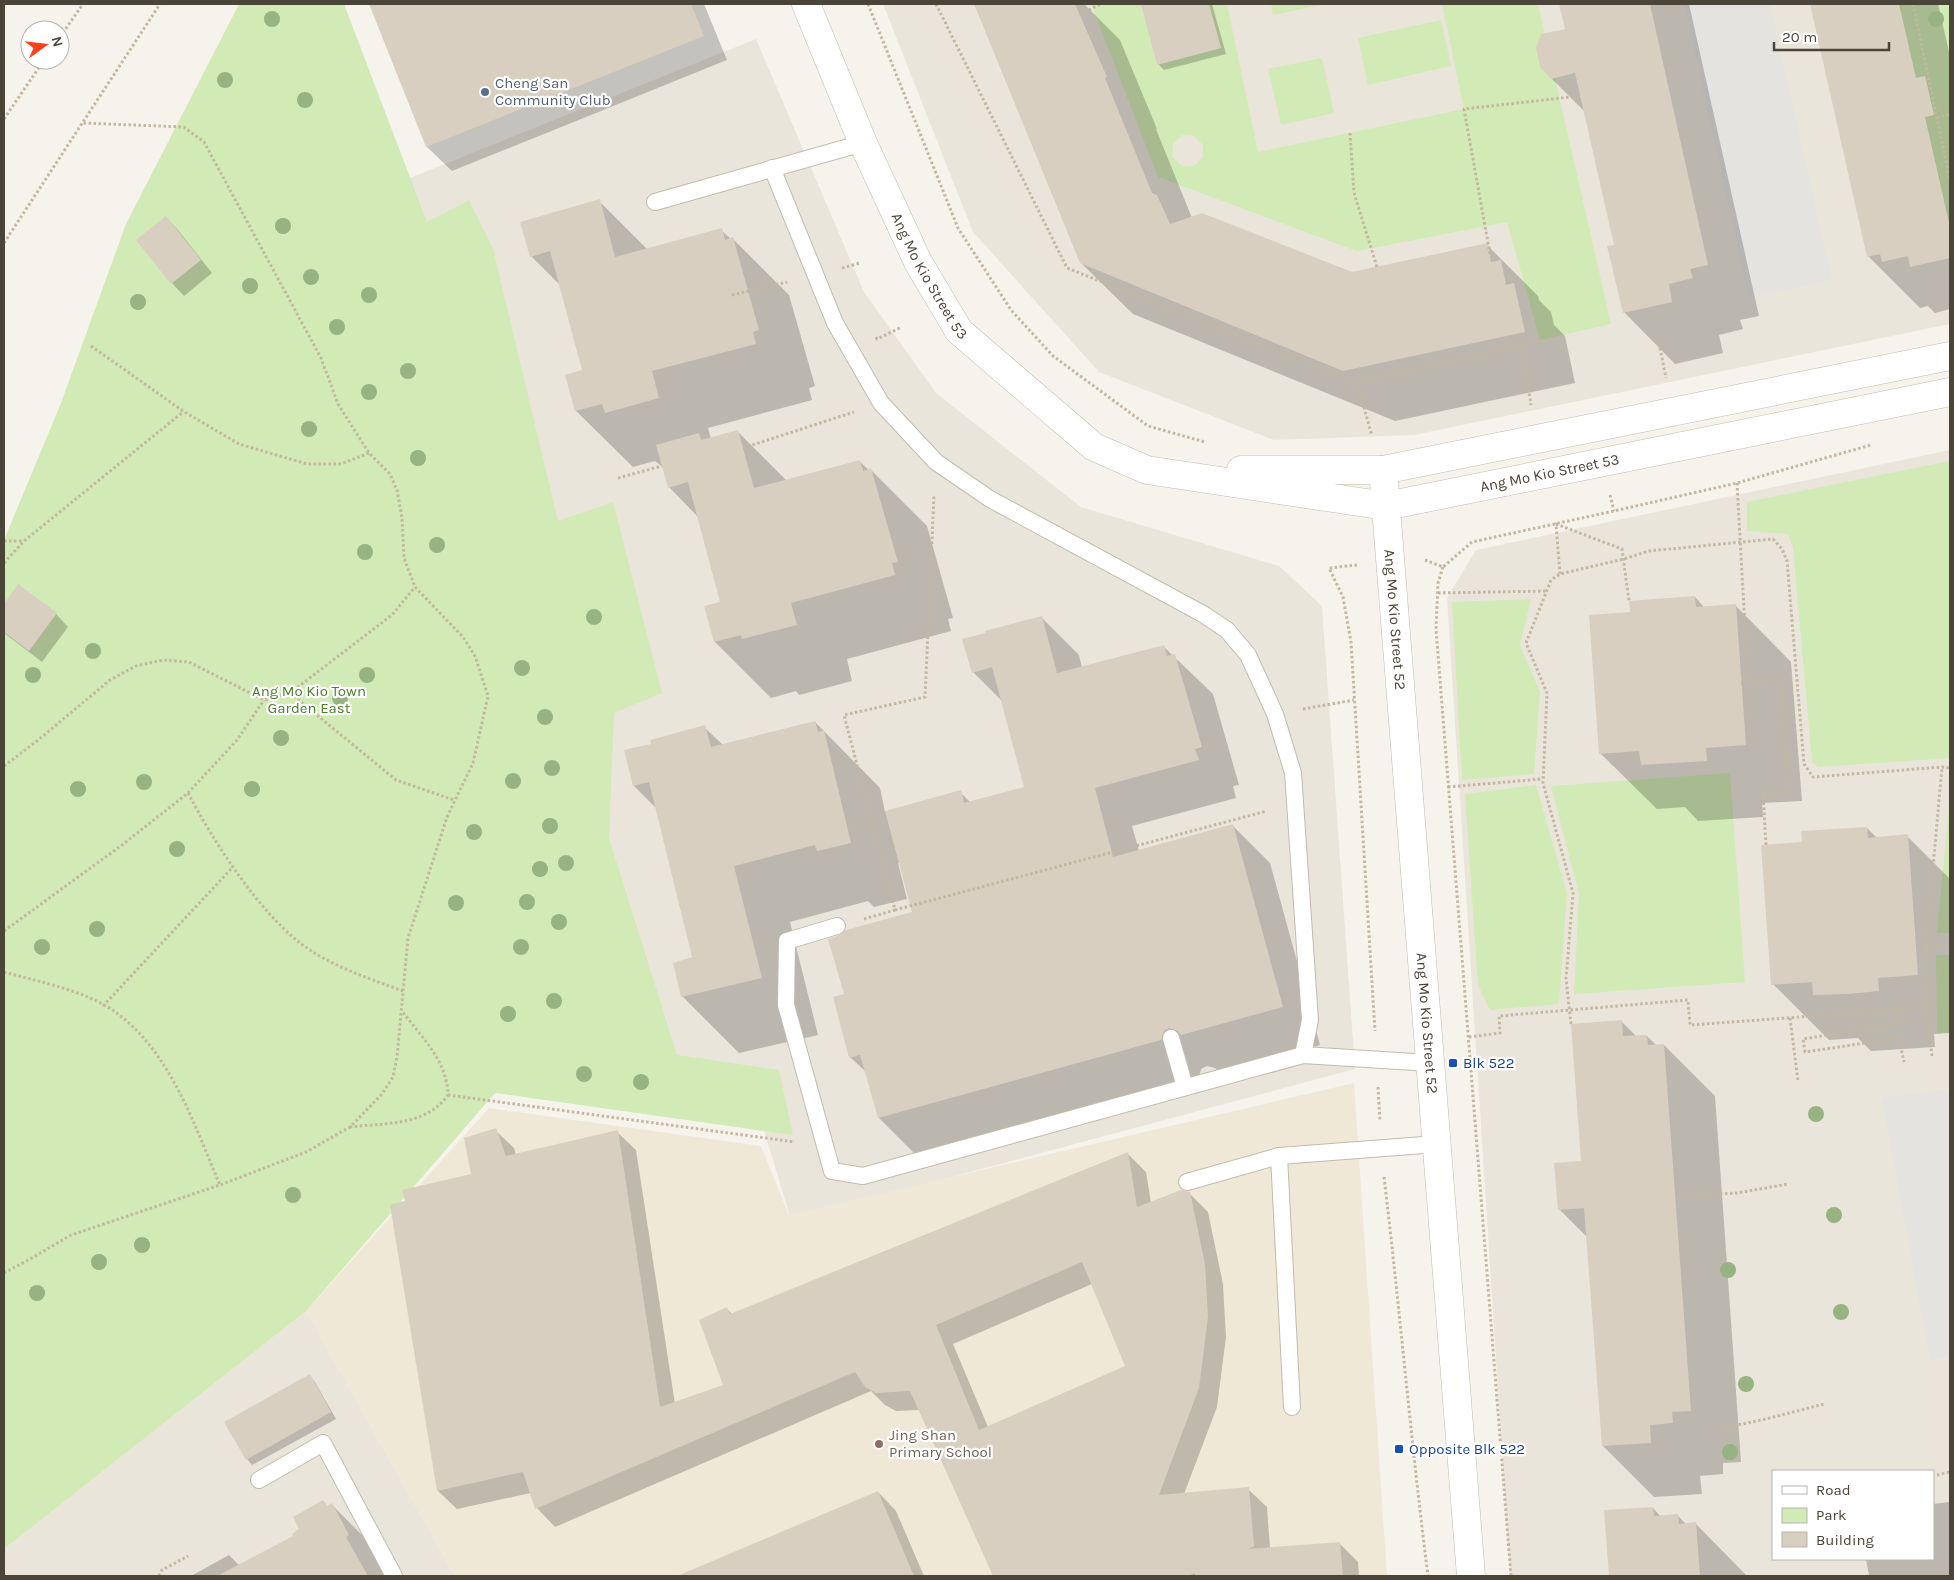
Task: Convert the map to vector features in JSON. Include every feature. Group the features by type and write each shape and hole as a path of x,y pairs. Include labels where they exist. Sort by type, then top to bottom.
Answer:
{"street":[{"name":"Ang Mo Kio Street 53","path":"806,4 863,143 918,262 958,331 1094,447 1147,470 1386,506 1950,392"},
{"name":"Ang Mo Kio Street 53","path":"1147,470 1382,470 1950,356"},
{"name":"Ang Mo Kio Street 52","path":"1382,470 1391,561 1471,1576"}],"lane":[{"path":"655,202 863,143"},
{"path":"772,168 835,323 881,403 936,462 990,499 1203,614 1227,630 1248,655 1275,714 1292,773 1310,1020 1303,1055"},
{"path":"837,926 787,940 786,1005 832,1171 863,1176 1303,1055 1430,1063"},
{"path":"1171,1038 1185,1087"},
{"path":"1187,1182 1279,1156 1437,1144"},
{"path":"1279,1156 1292,1407"},
{"path":"259,1480 323,1443 394,1576"}],"path":[{"path":"70,23 83,4"},
{"path":"4,243 160,4"},
{"path":"868,4 958,228 1011,310 1053,356 1148,426 1209,443"},
{"path":"936,4 1067,268 1357,383 1522,344 1559,338"},
{"path":"1080,15 1100,4"},
{"path":"1913,4 1950,180"},
{"path":"4,119 37,70"},
{"path":"1490,254 1464,109 1580,96"},
{"path":"1937,118 1950,114"},
{"path":"4,1272 71,1236 220,1185 306,1152 350,1127 382,1094 393,1077 397,1057 408,938 440,834 454,800 473,763 488,696 475,656 463,637 415,587 404,558 402,518 397,490 390,474 369,452 338,404 321,358 204,142 184,127 82,123"},
{"path":"1350,133 1354,193 1377,267"},
{"path":"839,268 844,277"},
{"path":"872,330 877,338 900,328"},
{"path":"1522,344 1531,406"},
{"path":"91,346 183,412 239,444 307,464 341,464 369,452"},
{"path":"1660,348 1668,386"},
{"path":"1357,383 1373,437"},
{"path":"743,448 881,403"},
{"path":"4,563 24,540 183,412"},
{"path":"1511,1576 1436,629 1438,583 1443,567 1472,542 1737,482 1874,444"},
{"path":"895,910 844,715 925,697 936,462"},
{"path":"618,478 662,466"},
{"path":"1737,482 1748,682"},
{"path":"1556,524 1622,549 1629,600"},
{"path":"1556,524 1560,574"},
{"path":"1570,1024 1566,979 1573,894 1542,779 1547,693 1526,643 1551,580 1560,574 1624,559 1649,550 1773,539 1782,549 1787,561 1804,764 1814,776 1950,768"},
{"path":"4,541 24,540"},
{"path":"1329,568 1420,558 1443,567"},
{"path":"4,931 101,858 122,845 188,793 237,740 264,700 290,692 392,615 415,587"},
{"path":"1438,593 1546,591"},
{"path":"4,766 110,680 136,666 162,660 189,662 264,700"},
{"path":"1742,683 1780,680 1788,793 1763,795 1766,845"},
{"path":"290,692 396,780 454,800"},
{"path":"1336,703 1354,700"},
{"path":"1932,1056 1927,1006 1926,946 1942,767"},
{"path":"1448,787 1542,779"},
{"path":"188,793 202,820 233,867 268,912 300,943 330,962 403,991"},
{"path":"837,926 1294,804"},
{"path":"103,1006 233,867"},
{"path":"1926,946 1950,945"},
{"path":"4,972 88,998 117,1014 144,1039 178,1086 220,1185"},
{"path":"1469,1036 1500,1033 1499,1016 1688,1000 1690,1025 1896,1010 1927,1006"},
{"path":"401,1010 436,1054 444,1072 448,1095"},
{"path":"1896,1010 1898,1023 1803,1039 1805,1052 1900,1038 1904,1062"},
{"path":"1790,1018 1798,1081"},
{"path":"448,1095 825,1146"},
{"path":"350,1127 420,1117 434,1111 448,1095"},
{"path":"1685,1196 1737,1193 1788,1184"},
{"path":"1719,1429 1824,1404"},
{"path":"1937,1475 1950,1472"},
{"path":"159,1576 162,1570 188,1556"}],"shaded area":[{"path":"883,4 1950,4 1950,324 1414,435 1274,440 1099,372 973,232"},
{"path":"1684,4 1770,4 1832,280 1749,298"},
{"path":"756,39 864,292 936,393 1081,507 1279,566 1322,606 1355,1069 791,1220 761,1120 474,1076 400,182"},
{"path":"1950,450 1950,1576 1510,1576 1447,598 1476,550"},
{"name":"Jing Shan Primary School","path":"1354,1083 1387,1576 455,1576 306,1311 489,1108 761,1146 789,1215"},
{"path":"1950,1089 1950,1357 1930,1360 1882,1098"},
{"path":"306,1311 455,1576 4,1576 4,1549"}],"green space":[{"name":"Ang Mo Kio Town Garden East","path":"239,4 344,4 427,222 469,200 493,249 558,521 613,502 662,693 614,713 609,838 677,1055 779,1070 793,1135 495,1093 306,1311 4,1549 4,540 61,403 126,224"},
{"path":"1091,4 1141,4 1157,65 1220,48 1209,4 1227,4 1258,152 1464,109 1442,4 1538,4 1611,324 1540,340 1507,222 1357,251 1158,177","holes":["1182,135 1194,136 1203,145 1203,157 1194,166 1182,166 1172,157 1173,144"]},
{"path":"1271,4 1326,4 1273,15"},
{"path":"1897,4 1950,4 1950,240"},
{"path":"1441,20 1451,66 1368,85 1358,38"},
{"path":"1322,58 1334,113 1281,125 1268,69"},
{"path":"1950,461 1950,758 1818,767 1812,762 1793,548 1788,534 1747,531 1747,502"},
{"path":"1531,599 1520,645 1540,692 1534,774 1462,780 1452,602"},
{"path":"1730,773 1745,982 1574,994 1579,894 1551,786"},
{"path":"1536,785 1567,893 1559,1004 1490,1010 1478,985 1465,794"},
{"path":"1950,796 1950,933 1937,933"},
{"path":"1936,955 1950,955 1950,1032 1937,1034"}],"building":[{"name":"Cheng San Community Club","path":"369,4 691,4 704,36 426,147"},
{"path":"974,4 1075,4 1107,77 1105,78 1152,193 1157,195 1170,224 1202,213 1352,272 1488,243 1491,262 1501,260 1506,285 1514,283 1525,332 1343,371 1080,263"},
{"path":"1141,4 1209,4 1221,48 1157,65"},
{"path":"1559,4 1650,4 1708,265 1690,269 1693,278 1669,284 1672,302 1623,313 1607,246 1614,245 1575,73 1551,79 1540,67 1536,48 1541,34 1565,29"},
{"path":"1810,4 1899,4 1916,78 1925,76 1934,115 1925,117 1950,227 1950,258 1910,267 1908,256 1882,262 1880,254 1867,257"},
{"path":"600,199 615,257 722,228 725,240 733,237 759,330 753,332 756,344 652,371 659,398 605,413 602,404 575,411 565,375 582,370 550,251 530,257 520,222"},
{"path":"166,216 201,260 171,284 136,240"},
{"path":"738,430 754,488 860,460 863,471 871,468 898,562 892,563 895,575 791,603 797,625 742,639 741,635 714,642 704,606 720,602 688,482 668,488 656,445 699,433 701,440"},
{"path":"18,584 57,613 29,651 4,632 4,604"},
{"path":"1695,596 1696,607 1736,604 1746,745 1706,748 1707,761 1641,765 1639,751 1599,754 1589,615 1630,612 1629,601"},
{"path":"1042,616 1057,673 1164,645 1167,656 1175,654 1202,747 1195,749 1199,760 1095,788 1113,857 1233,824 1283,1007 1181,1035 1178,1031 1169,1028 1164,1031 1161,1040 878,1118 860,1055 849,1058 833,997 844,994 828,939 840,935 846,930 912,912 885,811 961,790 964,803 1024,787 992,667 972,673 962,639"},
{"path":"815,721 818,732 824,730 851,843 817,851 815,845 734,866 762,978 681,997 673,963 692,957 649,782 633,786 624,750 651,744 650,740 705,725 711,747"},
{"path":"1867,827 1868,838 1908,834 1918,975 1878,978 1879,991 1848,994 1813,995 1812,982 1771,985 1761,845 1802,842 1801,831"},
{"path":"1622,1020 1623,1036 1647,1035 1648,1045 1664,1044 1691,1411 1672,1412 1673,1423 1650,1425 1651,1443 1602,1446 1584,1208 1558,1210 1554,1163 1581,1161 1571,1024"},
{"path":"496,1128 506,1156 618,1130 660,1407 723,1385 699,1320 727,1307 730,1314 1128,1152 1137,1207 1181,1190 1190,1192 1205,1264 1208,1317 1199,1388 1159,1495 1249,1487 1254,1546 1248,1549 1340,1542 1343,1576 1195,1576 1195,1573 1187,1576 993,1576 910,1391 876,1393 865,1387 855,1372 535,1509 523,1472 437,1491 390,1205 405,1201 402,1190 471,1174 464,1138","holes":["1082,1262 1125,1366 979,1430 936,1325"]},
{"path":"310,1374 331,1412 246,1460 224,1422"},
{"path":"878,1491 914,1576 677,1576"},
{"path":"323,1500 327,1506 332,1503 349,1535 346,1537 368,1576 217,1576 293,1536 292,1534 299,1529 293,1517"},
{"path":"1653,1507 1654,1516 1678,1514 1679,1524 1696,1522 1700,1576 1609,1576 1604,1510"}],"place":[{"name":"Cheng San Community Club","path":"485,92"},
{"name":"Blk 522","path":"1453,1063"},
{"name":"Jing Shan Primary School","path":"879,1444"},
{"name":"Opposite Blk 522","path":"1399,1449"}]}
